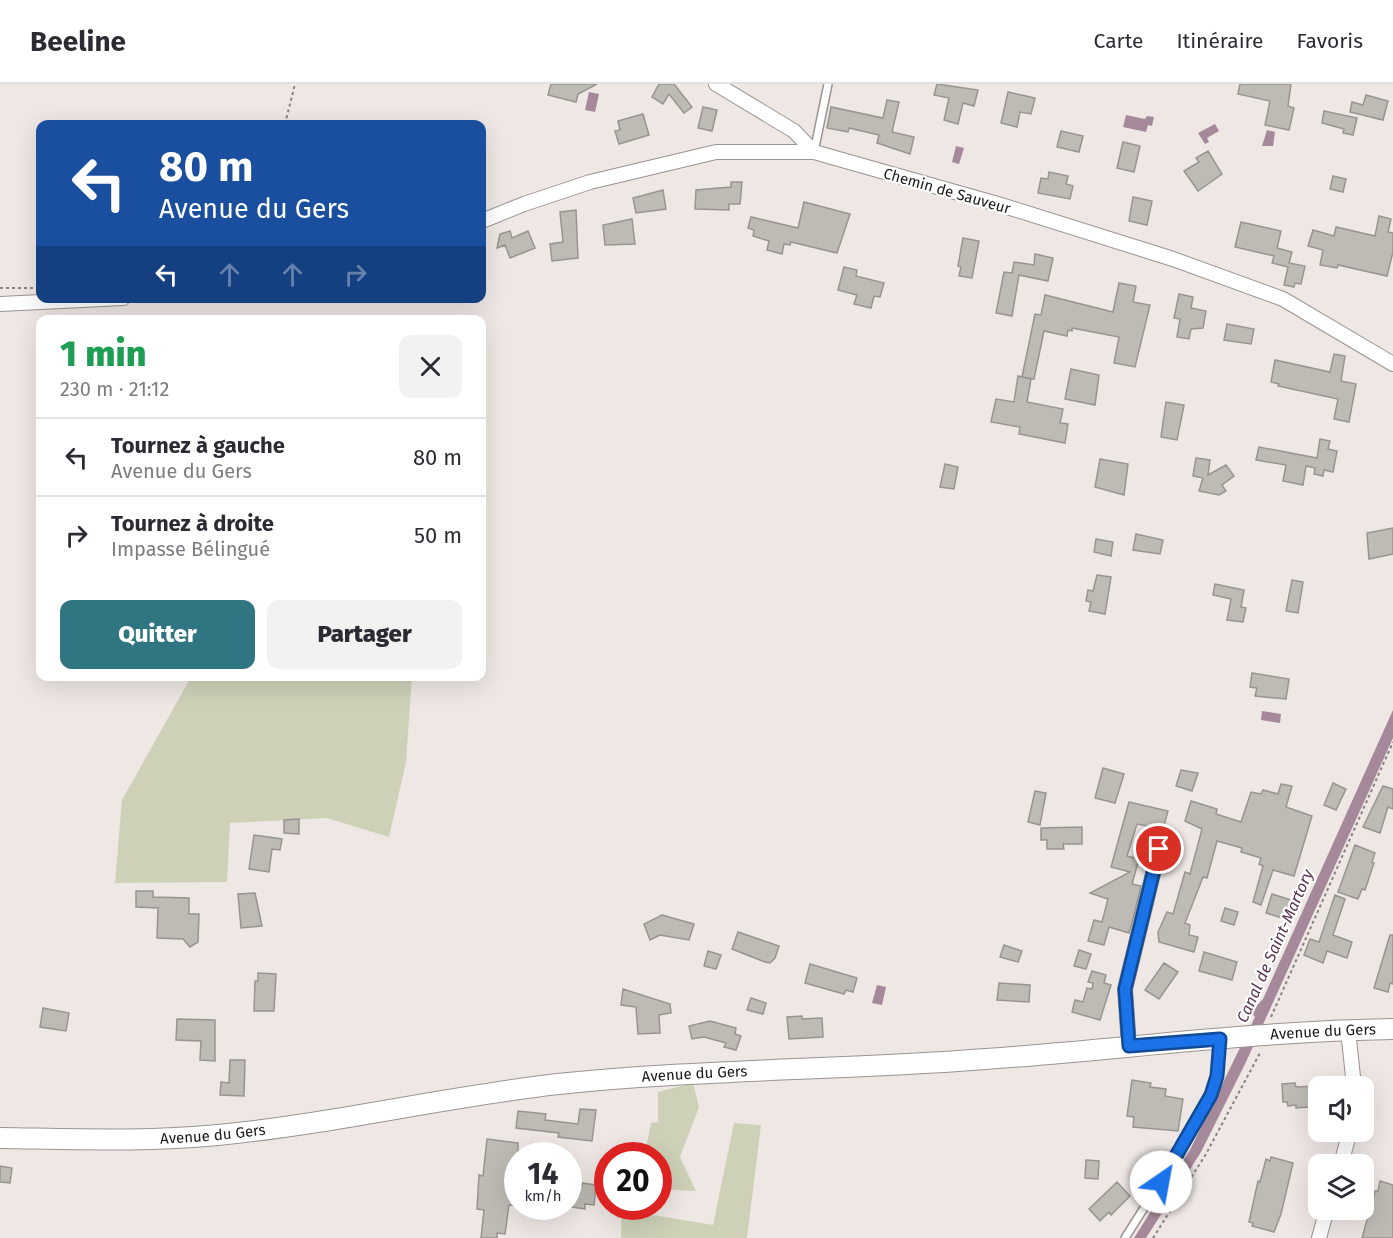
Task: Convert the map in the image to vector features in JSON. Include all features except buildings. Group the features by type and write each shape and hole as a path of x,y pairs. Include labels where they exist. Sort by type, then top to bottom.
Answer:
{"main road":[{"name":"Avenue du Gers","path":"0,1138 137,1139 215,1136 289,1127 556,1085 658,1076 958,1061 1220,1039 1393,1029"}],"street":[{"path":"718,85 794,131 814,152"},
{"name":"Chemin de Sauveur","path":"486,220 590,182 716,152 814,152 1141,249 1283,299 1393,364"},
{"path":"0,304 36,302"},
{"path":"1129,1046 1125,989 1159,849"},
{"path":"1348,1030 1353,1076"},
{"path":"1319,1238 1325,1220"}],"lane":[{"path":"814,152 828,84"},
{"path":"1125,1238 1202,1116 1217,1076 1220,1039"}],"path":[{"path":"286,120 295,84"},
{"path":"0,288 36,287"},
{"path":"1152,1238 1206,1154 1260,1055 1256,1037 1312,921 1393,742"}],"green space":[{"path":"189,681 412,681 406,762 389,837 327,818 230,823 227,882 115,883 122,800"},
{"path":"693,1083 699,1107 680,1157 696,1191 672,1190 672,1142 647,1142 651,1123 658,1122 658,1092"},
{"path":"734,1123 761,1125 747,1238 621,1238 622,1220 672,1218 713,1225"}],"shaded area":[{"path":"589,92 599,94 595,112 585,110"},
{"path":"1126,115 1145,119 1147,116 1154,117 1152,126 1148,125 1146,132 1123,127"},
{"path":"1215,124 1219,131 1207,138 1209,142 1205,144 1198,133"},
{"path":"1267,130 1275,132 1273,146 1262,146"},
{"path":"956,146 964,148 959,164 952,162"},
{"path":"1393,710 1393,738 1246,1062 1201,1152 1146,1238 1134,1238 1191,1148 1255,1017 1251,1012 1263,999"},
{"path":"1262,711 1281,714 1280,723 1261,720"},
{"path":"877,985 886,987 882,1005 872,1003"}],"route":[{"path":"1159,849 1125,989 1129,1046 1220,1039 1217,1076 1211,1095 1202,1116 1161,1182"}],"water label":[{"name":"Canal de Saint-Martory","path":"1275,946"}]}
